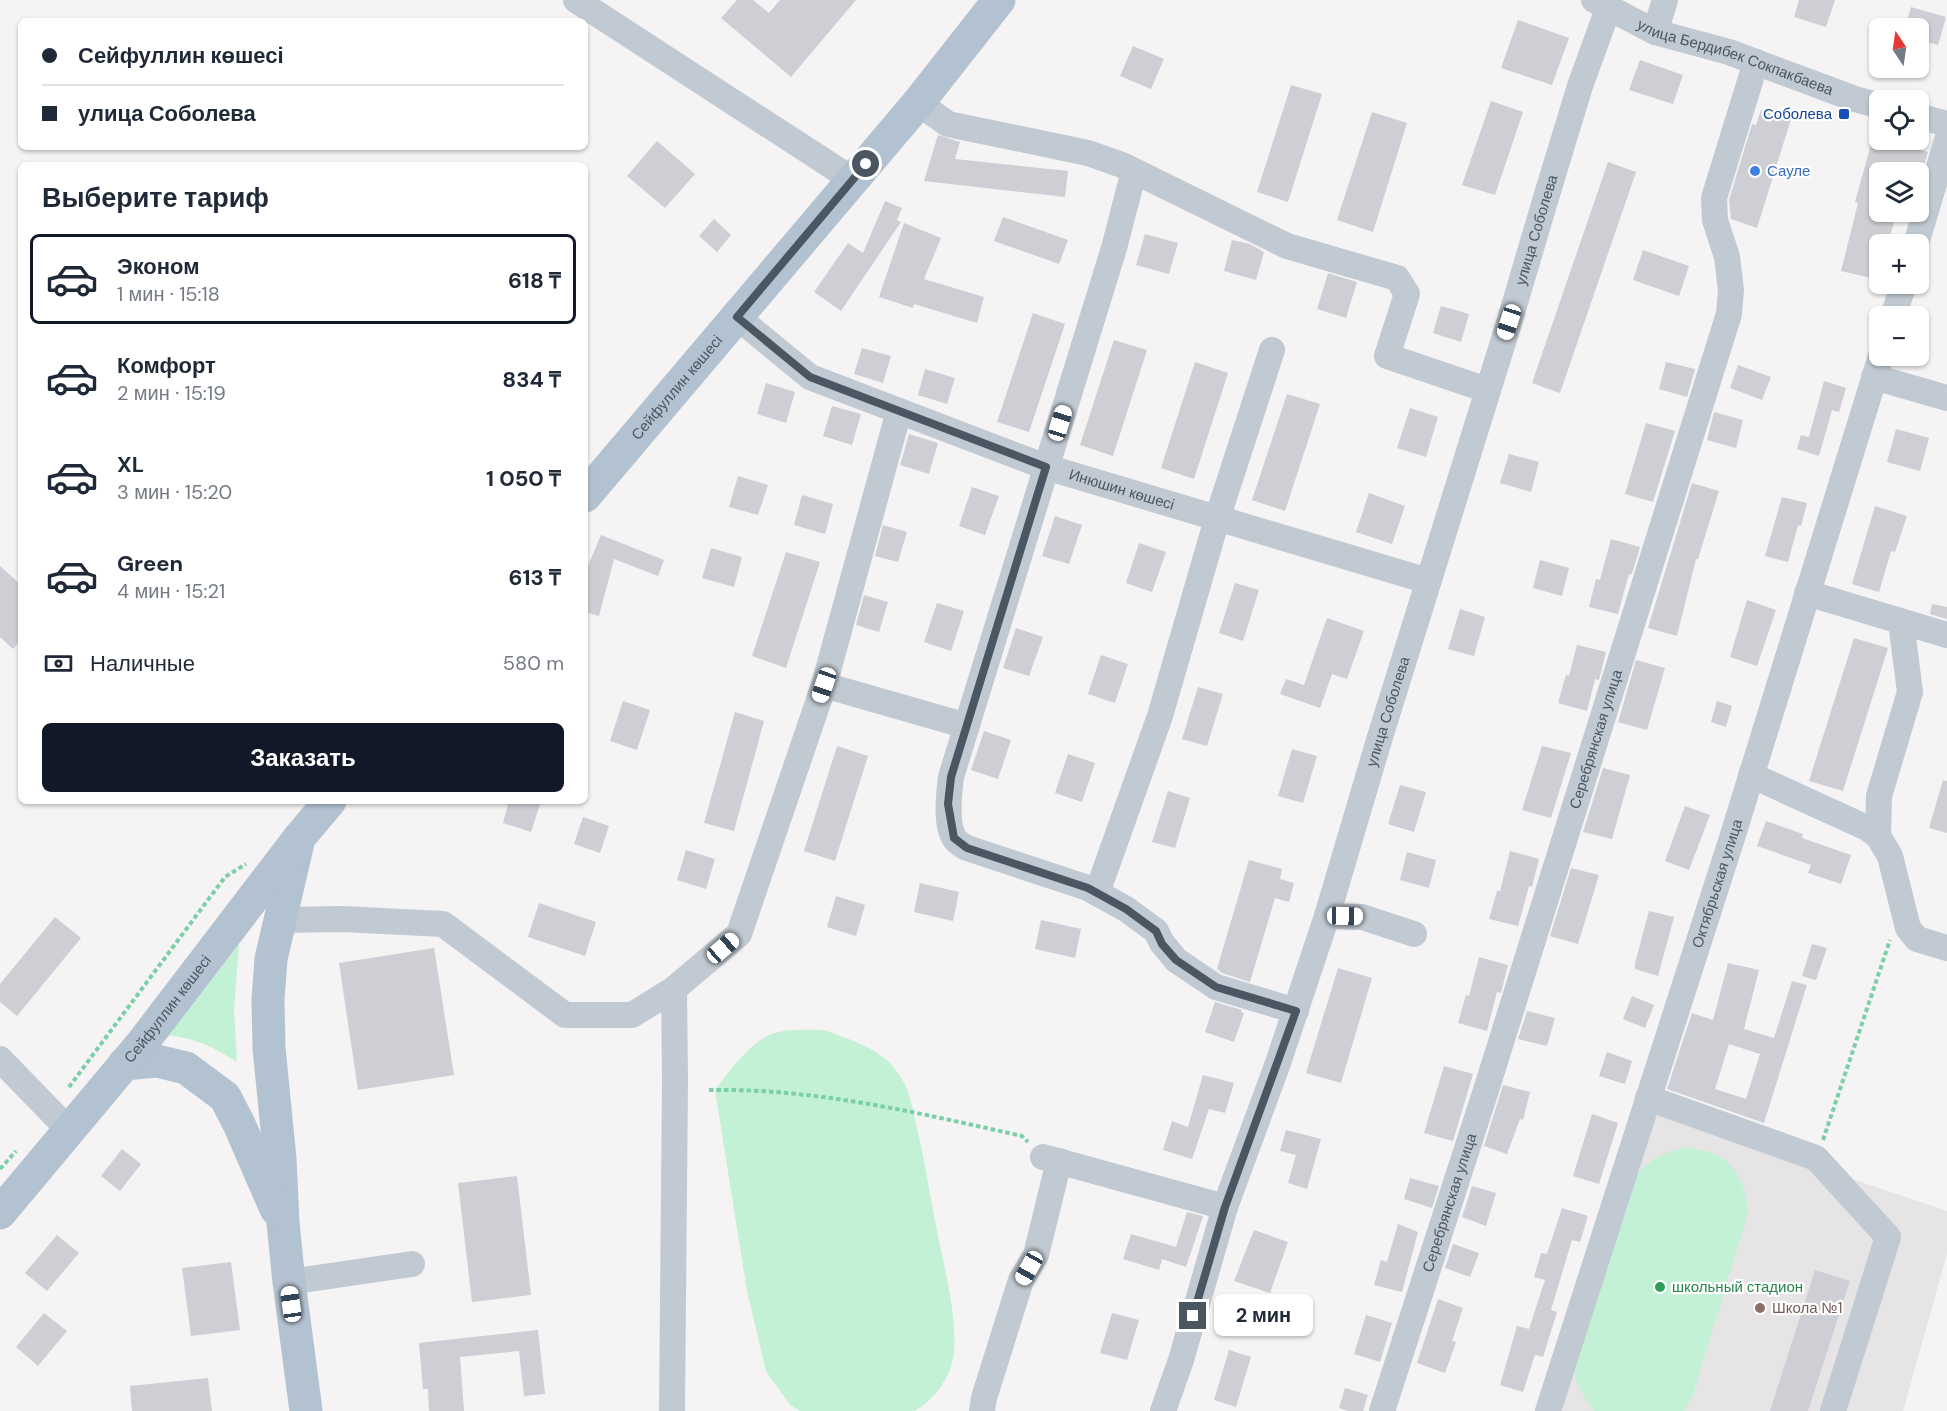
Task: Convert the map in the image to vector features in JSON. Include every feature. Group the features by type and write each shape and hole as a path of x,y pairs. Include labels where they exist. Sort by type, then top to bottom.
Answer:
{"main road":[{"name":"Сейфуллин көшесі","path":"588,492 918,103 999,0"},
{"name":"Сейфуллин көшесі","path":"0,1213 60,1121 130,1057 327,804"},
{"path":"299,838 279,920 268,999 272,1093 280,1159 283,1223 306,1411"},
{"path":"130,1057 168,1048 194,1052 220,1065 249,1089 280,1159"},
{"path":"130,1057 186,1068 225,1097 283,1223"}],"street":[{"path":"576,0 853,180"},
{"path":"1655,32 1665,0"},
{"name":"улица Бердибек Сокпакбаева","path":"1601,4 1655,32 1730,52 1869,103"},
{"name":"улица Соболева","path":"1163,1411 1225,1207 1328,916 1380,737 1580,86 1601,4"},
{"name":"Серебрянская улица","path":"1382,1411 1729,314 1731,290 1726,257 1715,220 1714,198 1756,62"},
{"path":"918,103 948,124 1088,153 1134,171 1287,246 1397,278 1407,294 1387,356 1487,390"},
{"path":"1929,119 1947,124"},
{"path":"1919,234 1947,140"},
{"path":"1134,171 1114,248 950,786 948,804 954,838 967,848 1097,893 1126,909 1156,931 1162,944 1176,960 1216,987 1296,1011"},
{"name":"Инюшин көшесі","path":"737,317 810,377 1046,467 1428,581"},
{"path":"1097,893 1160,716 1217,519 1272,350"},
{"path":"1878,366 1947,398"},
{"name":"Октябрьская улица","path":"1548,1411 1751,775 1878,366"},
{"path":"279,920 343,919 443,924 565,1016 633,1015 674,989 739,934 824,685 899,411"},
{"path":"1807,593 1947,635"},
{"path":"1878,836 1879,795 1910,692 1901,622"},
{"path":"824,685 967,726"},
{"path":"1751,775 1867,828 1878,836 1890,856 1908,928 1917,939 1947,948"},
{"path":"1328,916 1362,917 1414,934"},
{"path":"672,1410 674,989"},
{"path":"0,1059 60,1121"},
{"path":"1648,1098 1816,1158 1888,1237 1833,1411"},
{"path":"982,1411 984,1398 1022,1280 1036,1255 1052,1159 1225,1207"},
{"path":"289,1282 412,1264"}],"path":[{"path":"60,1121 225,877"},
{"path":"1816,1158 1902,902"},
{"path":"708,1090 740,1089 817,1095 893,1108 1022,1136 1052,1159"},
{"path":"0,1168 22,1144"}],"shaded area":[{"name":"Школа №1","path":"1652,1108 1947,1211 1947,1254 1903,1411 1556,1411"}],"green space":[{"path":"239,944 234,1010 237,1062 204,1044 168,1035"},
{"path":"824,1030 876,1052 893,1067 909,1094 923,1154 954,1322 954,1352 950,1370 936,1393 915,1411 800,1411 790,1405 766,1371 747,1291 715,1090 746,1053 767,1036 787,1031"},
{"name":"школьный стадион","path":"1684,1147 1712,1153 1731,1165 1742,1185 1748,1213 1692,1398 1684,1411 1594,1411 1580,1388 1572,1362 1627,1189 1651,1162"}],"building":[{"path":"737,0 753,0 769,13 780,0 856,0 791,77 721,18"},
{"path":"1799,0 1835,0 1826,27 1794,17"},
{"path":"1911,7 1946,17 1938,45 1929,43 1929,18 1908,18"},
{"path":"1518,20 1569,38 1552,85 1501,68"},
{"path":"1133,46 1164,59 1151,89 1120,76"},
{"path":"1640,60 1683,75 1673,104 1629,90"},
{"path":"1291,85 1322,94 1288,202 1257,192"},
{"path":"1491,101 1523,112 1495,195 1462,185"},
{"name":"Сауле","path":"1761,110 1791,119 1757,228 1731,219 1729,200 1752,124 1756,125"},
{"path":"1372,112 1407,123 1373,232 1337,220"},
{"path":"938,135 960,142 955,159 1068,171 1065,197 924,181"},
{"path":"657,141 695,174 665,208 627,176"},
{"path":"1869,150 1928,152 1925,162 1869,162 1869,222 1894,222 1891,234 1869,234 1869,277 1841,271 1858,203 1855,202"},
{"path":"1608,162 1636,172 1560,393 1532,383"},
{"path":"885,201 902,208 897,220 901,222 841,311 814,292 848,243 863,253"},
{"path":"1003,217 1068,240 1059,264 994,241"},
{"path":"714,219 731,235 717,252 699,236"},
{"path":"904,223 941,238 924,279 984,297 977,323 914,304 913,308 879,297"},
{"path":"1145,234 1178,243 1169,274 1136,265"},
{"path":"1232,240 1250,244 1264,252 1256,280 1224,271"},
{"path":"1643,250 1689,266 1679,296 1633,280"},
{"path":"1328,273 1357,282 1346,318 1317,309"},
{"path":"1441,306 1469,314 1461,342 1433,333"},
{"path":"1033,313 1065,324 1029,432 997,422"},
{"path":"1114,340 1147,350 1113,456 1080,445"},
{"path":"862,348 891,356 883,383 854,374"},
{"path":"1195,362 1228,373 1194,479 1161,468"},
{"path":"1666,362 1695,369 1687,397 1659,389"},
{"path":"1738,365 1771,377 1762,400 1730,388"},
{"path":"925,369 955,378 947,404 918,395"},
{"path":"1824,381 1846,388 1839,412 1832,410 1819,456 1797,449 1801,435 1809,437"},
{"path":"766,383 795,392 786,423 757,414"},
{"path":"1287,394 1320,404 1285,511 1252,500"},
{"path":"832,406 861,414 852,445 823,436"},
{"path":"1410,408 1438,417 1426,457 1397,448"},
{"path":"1714,412 1743,420 1736,448 1707,440"},
{"path":"1646,423 1675,431 1653,502 1625,494"},
{"path":"1896,429 1929,438 1920,471 1887,462"},
{"path":"909,434 938,443 929,474 900,465"},
{"path":"1509,454 1539,462 1531,492 1500,483"},
{"path":"738,476 768,485 758,515 729,507"},
{"path":"1692,483 1719,491 1698,559 1696,559 1677,636 1648,628"},
{"path":"972,487 999,496 985,535 959,526"},
{"path":"1369,493 1405,506 1392,544 1356,532"},
{"path":"802,495 833,504 825,534 794,525"},
{"path":"1782,497 1807,503 1801,526 1798,525 1788,562 1765,556"},
{"path":"1875,506 1907,516 1895,552 1891,551 1879,592 1852,584"},
{"path":"1055,516 1082,525 1069,564 1042,556"},
{"path":"883,525 907,532 898,562 875,556"},
{"path":"601,535 664,560 658,576 614,559 599,616 588,613 588,566"},
{"path":"1611,539 1640,547 1632,574 1629,574 1618,614 1589,607 1596,579 1600,580"},
{"path":"1139,543 1166,552 1152,592 1126,583"},
{"path":"711,548 742,557 734,587 702,578"},
{"path":"786,552 820,562 786,668 752,656"},
{"path":"1540,560 1569,568 1562,596 1533,588"},
{"path":"0,566 18,582 18,643 13,649 0,637"},
{"path":"1235,583 1259,590 1243,641 1219,633"},
{"path":"864,595 888,602 879,632 856,625"},
{"path":"1747,600 1776,610 1757,666 1730,657"},
{"path":"937,603 964,611 951,651 924,642"},
{"path":"1932,604 1947,607 1947,619 1930,614"},
{"path":"1460,609 1485,617 1474,656 1448,649"},
{"path":"1327,618 1364,631 1347,679 1332,674 1320,708 1280,694 1286,679 1304,685"},
{"path":"1016,628 1043,637 1029,676 1003,668"},
{"path":"1854,638 1888,648 1843,791 1809,781"},
{"path":"1577,645 1606,652 1599,680 1595,679 1587,711 1558,703 1566,675 1569,676"},
{"path":"1101,655 1128,664 1115,703 1088,694"},
{"path":"1636,660 1665,668 1647,730 1618,722"},
{"path":"1198,687 1223,694 1207,746 1182,739"},
{"path":"623,701 650,710 637,750 610,741"},
{"path":"1717,701 1732,706 1726,727 1711,722"},
{"path":"735,712 764,721 734,831 704,823"},
{"path":"984,731 1011,740 998,779 971,770"},
{"path":"837,746 868,756 835,861 804,851"},
{"path":"1542,746 1571,753 1551,818 1522,810"},
{"path":"1292,749 1317,756 1303,803 1278,796"},
{"path":"1068,754 1095,763 1082,802 1055,793"},
{"path":"1603,768 1630,775 1612,839 1583,832"},
{"path":"1943,780 1947,781 1947,833 1929,828"},
{"path":"1400,785 1426,792 1414,832 1388,824"},
{"path":"1168,791 1190,798 1175,848 1152,842"},
{"path":"508,804 540,804 531,832 503,823"},
{"path":"1685,806 1710,815 1689,870 1665,861"},
{"path":"583,817 609,826 600,853 574,844"},
{"path":"1766,821 1803,834 1802,838 1851,855 1841,884 1808,873 1811,865 1757,846"},
{"path":"686,850 715,859 706,889 677,880"},
{"path":"1510,851 1539,859 1518,926 1489,919 1497,891 1500,891"},
{"path":"1407,852 1436,860 1429,888 1400,880"},
{"path":"1249,860 1282,869 1280,879 1294,883 1289,902 1275,898 1250,982 1222,973 1217,969"},
{"path":"1571,868 1599,875 1578,944 1550,936"},
{"path":"920,883 959,892 953,921 914,912"},
{"path":"836,896 865,905 856,936 827,927"},
{"path":"539,903 596,922 585,956 528,937"},
{"path":"1649,911 1674,917 1658,976 1635,969"},
{"path":"55,917 81,938 17,1016 0,1002 0,984"},
{"path":"1041,920 1081,929 1075,958 1035,949"},
{"path":"1812,944 1827,948 1816,980 1802,976"},
{"path":"434,948 454,1075 358,1090 339,963"},
{"path":"1479,957 1508,965 1501,993 1497,992 1487,1031 1458,1023 1466,995 1469,996"},
{"path":"1728,963 1759,970 1744,1029 1774,1038 1792,981 1807,985 1764,1123 1667,1089 1692,1013 1713,1020","holes":["1729,1044 1760,1054 1746,1099 1715,1089"]},
{"path":"1338,968 1372,978 1341,1083 1306,1073"},
{"path":"1632,996 1654,1005 1645,1028 1623,1019"},
{"path":"1215,1002 1242,1010 1241,1012 1244,1013 1234,1042 1205,1032"},
{"path":"1527,1011 1555,1018 1547,1046 1518,1039"},
{"path":"1607,1052 1632,1061 1625,1084 1599,1076"},
{"path":"1444,1066 1473,1074 1453,1141 1424,1133"},
{"path":"1203,1075 1234,1083 1225,1113 1209,1109 1192,1159 1163,1150 1172,1121 1188,1127"},
{"path":"1503,1085 1530,1092 1523,1120 1520,1119 1507,1154 1484,1146"},
{"path":"1592,1114 1618,1123 1599,1184 1573,1176"},
{"path":"1286,1130 1321,1139 1307,1189 1288,1183 1296,1155 1280,1151"},
{"path":"122,1149 141,1164 120,1191 101,1176"},
{"path":"517,1176 531,1295 472,1302 458,1183"},
{"path":"1410,1178 1439,1186 1432,1208 1404,1199"},
{"path":"1472,1186 1496,1193 1486,1226 1462,1217"},
{"path":"1562,1208 1588,1216 1580,1242 1572,1240 1551,1310 1557,1312 1543,1357 1535,1355 1523,1392 1500,1385 1517,1326 1529,1329 1545,1280 1534,1277 1541,1253 1547,1254"},
{"path":"1187,1212 1203,1216 1186,1267 1162,1259 1159,1270 1123,1259 1131,1234 1176,1247"},
{"path":"1398,1224 1418,1232 1402,1292 1374,1285 1381,1260 1387,1262"},
{"path":"1254,1230 1288,1242 1270,1293 1234,1281"},
{"path":"57,1235 79,1253 47,1291 25,1273"},
{"path":"1453,1244 1479,1253 1470,1277 1445,1268"},
{"path":"231,1262 240,1330 191,1336 182,1268"},
{"path":"1815,1270 1850,1281 1808,1411 1770,1411"},
{"path":"1438,1299 1463,1308 1452,1341 1456,1342 1445,1373 1417,1363"},
{"path":"44,1313 67,1331 38,1366 16,1347"},
{"path":"1112,1313 1139,1320 1127,1360 1100,1353"},
{"path":"1366,1315 1392,1323 1380,1362 1354,1354"},
{"path":"538,1330 545,1394 524,1396 519,1351 460,1357 464,1411 429,1411 428,1389 423,1389 419,1343"},
{"path":"1229,1350 1251,1357 1236,1407 1214,1400"},
{"path":"208,1378 212,1411 132,1411 130,1386"},
{"path":"1345,1388 1368,1395 1363,1411 1348,1411 1339,1408"}],"place":[{"name":"Соболева","path":"1844,114"},
{"name":"Сауле","path":"1755,171"},
{"name":"школьный стадион","path":"1660,1287"},
{"name":"Школа №1","path":"1760,1308"}],"route":[{"path":"866,164 737,317 810,377 1046,467 951,777 948,804 954,838 967,848 1088,888 1126,909 1156,931 1162,944 1176,960 1216,987 1296,1011 1225,1207 1193,1316"}]}
